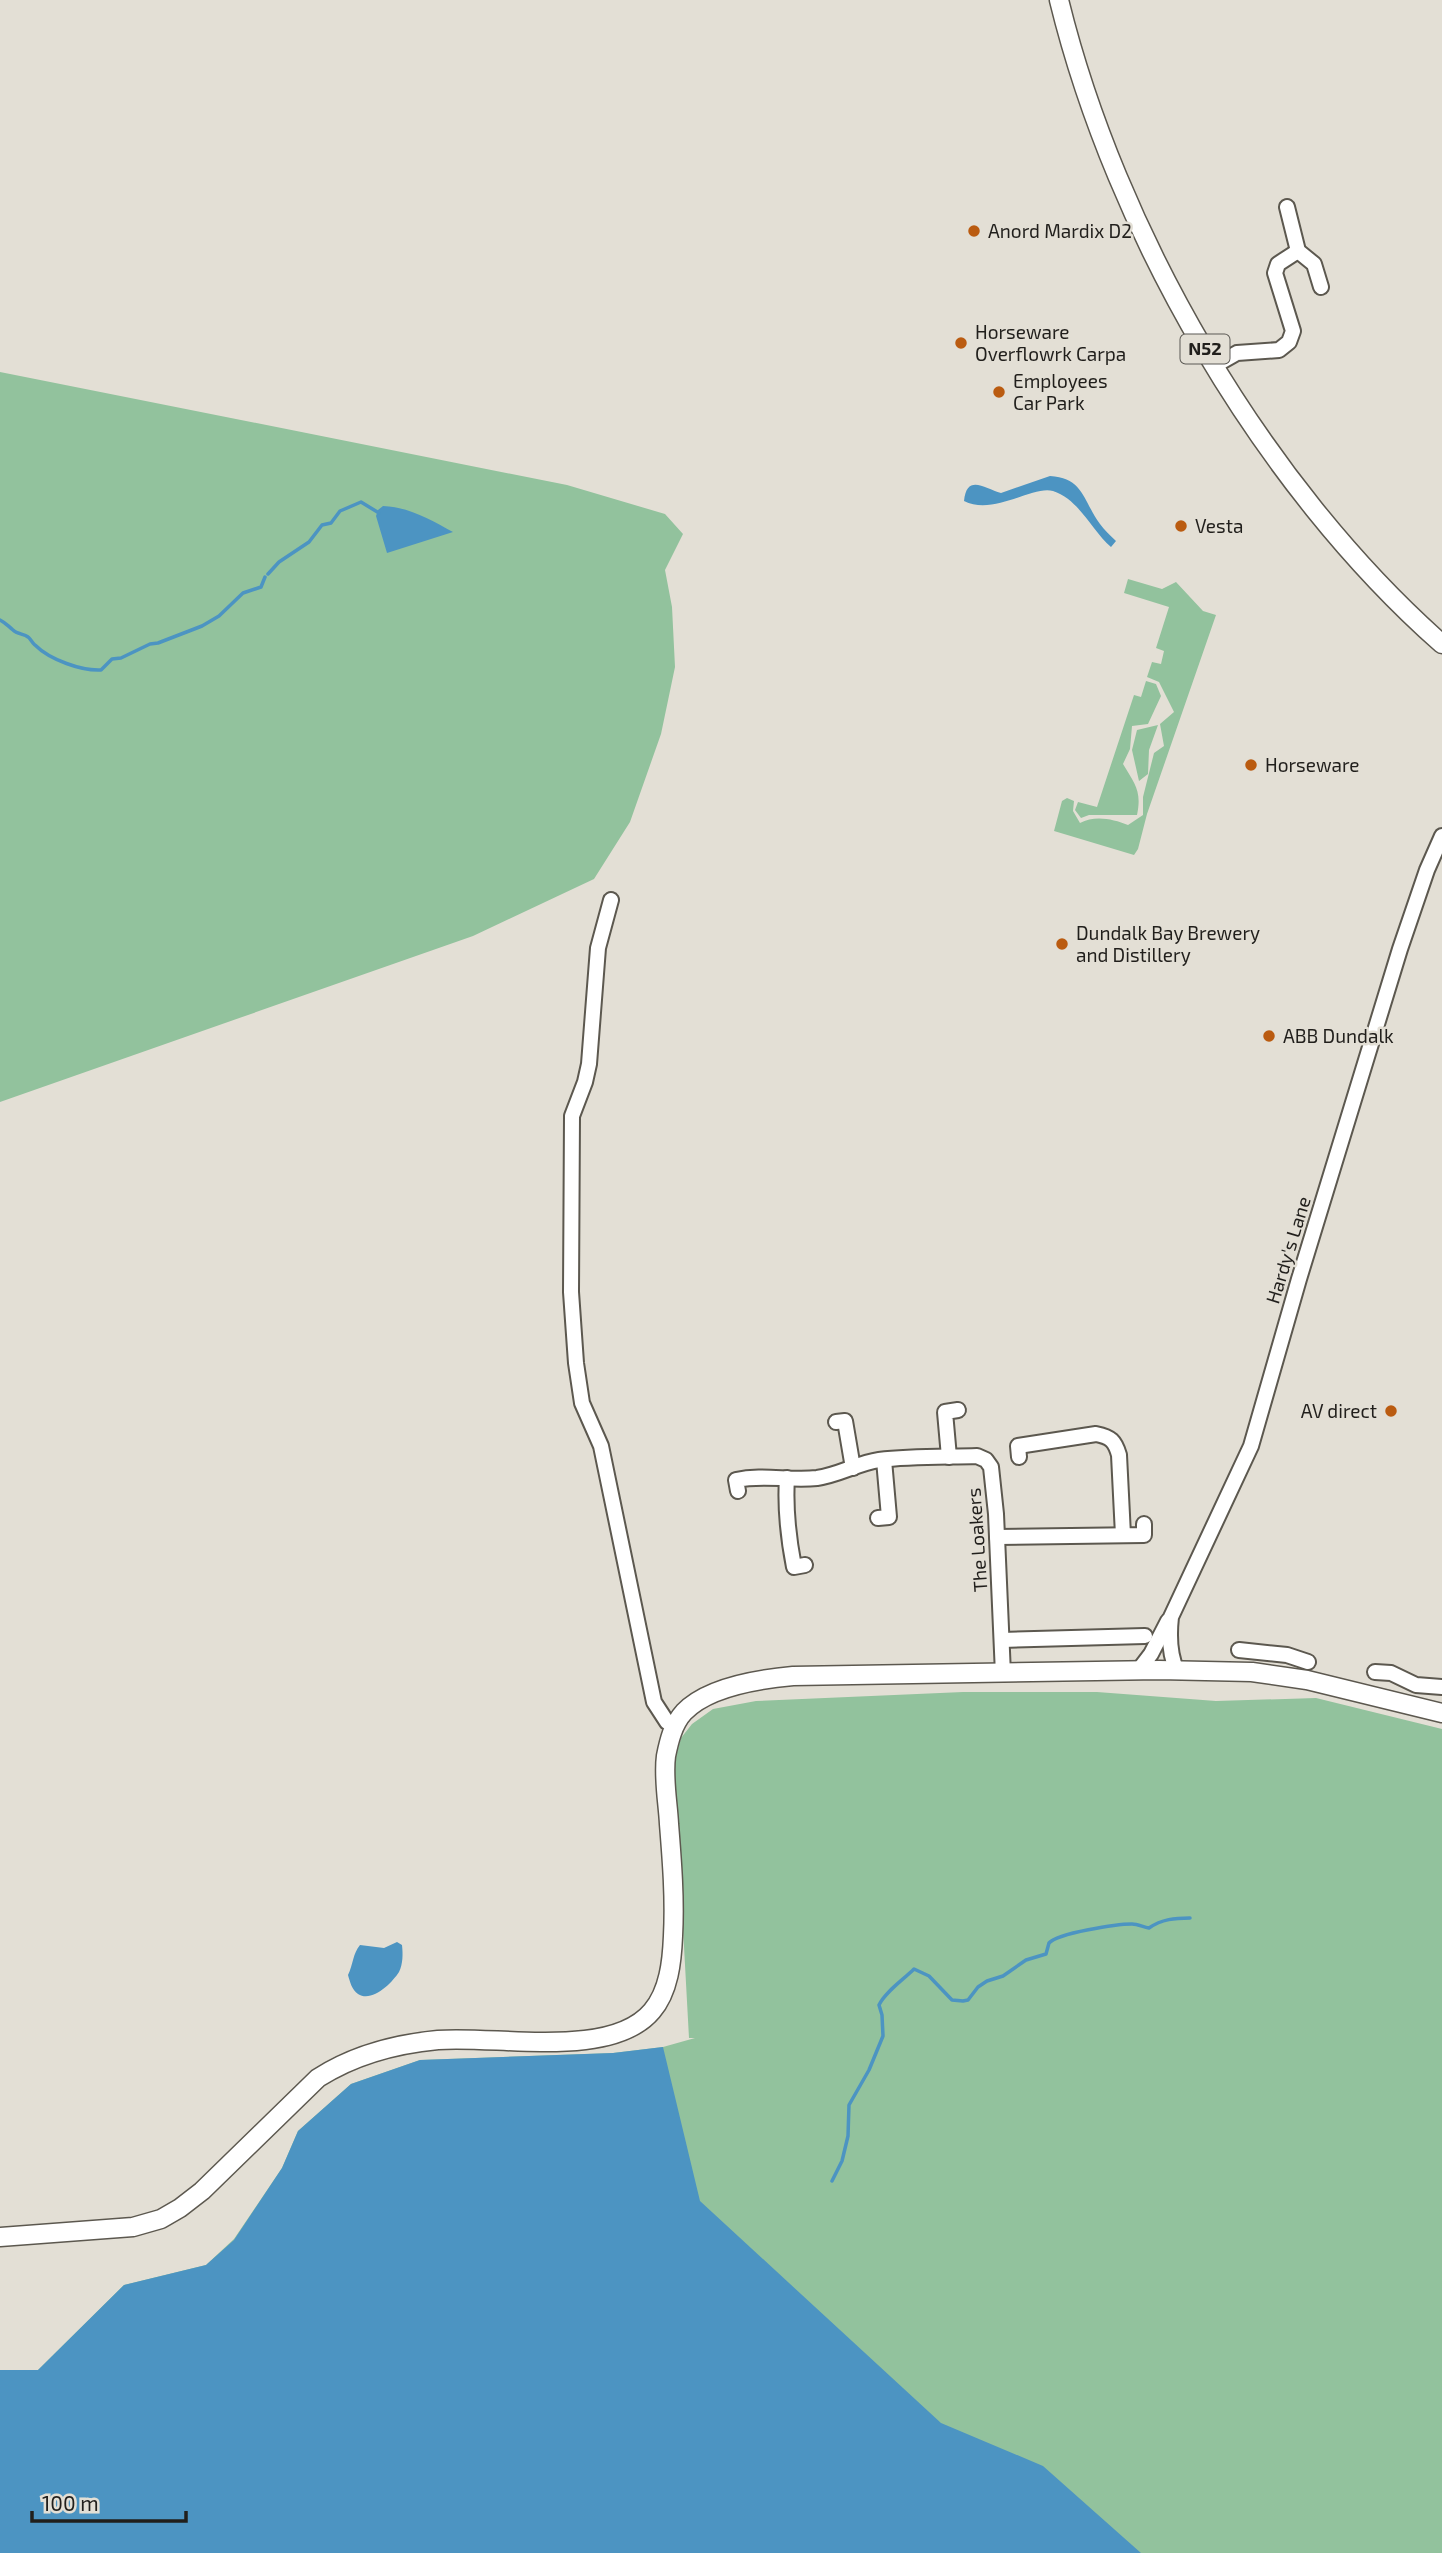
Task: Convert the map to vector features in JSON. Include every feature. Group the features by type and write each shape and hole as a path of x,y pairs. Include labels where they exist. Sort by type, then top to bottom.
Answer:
{"main road":[{"name":"N52","path":"1059,0 1087,96 1111,159 1172,292 1214,366 1254,428 1356,558 1414,619 1442,644"},
{"path":"0,2237 133,2227 161,2219 180,2208 227,2168 317,2078 338,2065 383,2050 437,2040 558,2043 615,2034 639,2023 652,2011 664,1990 673,1945 673,1880 666,1759 674,1726 684,1712 699,1702 741,1684 793,1676 1138,1671 1261,1674 1307,1680 1442,1713"}],"street":[{"path":"1287,207 1298,251 1314,264 1321,287"},
{"path":"1214,366 1237,353 1279,350 1284,347 1293,331 1275,274 1278,264 1298,251"},
{"name":"Hardy's Lane","path":"1177,1671 1169,1641 1171,1617 1251,1446 1400,949 1427,870 1442,836"},
{"path":"611,900 598,948 587,1073 572,1115 571,1292 576,1363 582,1403 601,1446 654,1702 667,1722 674,1726"},
{"path":"949,1457 945,1412 958,1410"},
{"path":"836,1422 845,1421 853,1468"},
{"path":"1019,1457 1018,1446 1096,1434 1109,1437 1116,1443 1119,1455 1123,1535"},
{"name":"The Loakers","path":"738,1491 736,1480 753,1477 821,1477 884,1460 977,1456 986,1460 991,1467 997,1536 1003,1674"},
{"path":"878,1518 890,1517 884,1460"},
{"path":"787,1478 787,1529 793,1567 805,1565"},
{"path":"997,1536 1144,1535 1144,1524"},
{"path":"1138,1671 1151,1654 1171,1617"},
{"path":"1002,1640 1145,1636"},
{"path":"1239,1650 1287,1655 1308,1662"},
{"path":"1261,1674 1267,1653"},
{"path":"1375,1672 1382,1671 1416,1685 1442,1687"}],"green space":[{"path":"0,372 567,485 665,514 683,534 665,570 672,607 675,667 661,734 630,822 594,879 473,936 0,1102"},
{"path":"1128,579 1162,589 1176,582 1203,611 1216,615 1134,855 1054,831 1062,801 1067,798 1074,801 1073,811 1080,823 1104,819 1128,825 1143,815 1143,797 1154,753 1164,746 1160,724 1174,712 1159,682 1147,677 1152,662 1161,664 1164,651 1156,648 1169,607 1124,593"},
{"path":"1146,681 1156,684 1161,696 1148,724 1132,726 1130,749 1123,764 1138,794 1137,815 1089,815 1081,818 1075,810 1078,802 1097,807 1134,695 1141,697"},
{"path":"1158,725 1149,750 1148,774 1139,781 1132,750 1137,730"},
{"path":"963,1692 1097,1692 1216,1701 1316,1698 1442,1729 1442,2553 0,2553 0,2370 38,2370 124,2285 206,2265 234,2239 282,2168 298,2131 351,2084 420,2060 613,2053 663,2047 695,2038 689,2038 674,1763 681,1738 692,1724 713,1709 756,1701"}],"water":[{"path":"1050,476 1070,481 1076,486 1102,526 1116,541 1111,547 1078,508 1053,491 1035,492 988,505 964,501 966,492 973,485 1001,493"},
{"path":"383,506 411,512 453,532 387,553 376,516"},
{"path":"397,1942 402,1945 403,1955 396,1976 375,1994 358,1994 348,1975 360,1945 384,1948"},
{"path":"663,2047 700,2201 941,2423 1043,2466 1141,2553 0,2553 0,2370 38,2370 124,2285 206,2265 234,2240 282,2168 298,2131 351,2084 420,2060 613,2053"}],"waterway":[{"path":"268,574 279,562 309,542 322,525 331,523 340,511 361,502 379,513"},
{"path":"0,620 28,637 41,650 57,660 85,669 101,670 112,659 121,658 150,644 202,626 219,616 243,593 261,587 265,577"},
{"path":"832,2181 842,2161 848,2136 849,2105 869,2070 883,2036 879,2005 914,1969 929,1976 952,2000 963,2001 968,2000 978,1987 987,1981 1003,1976 1026,1960 1046,1954 1049,1943 1055,1939 1124,1924 1149,1928 1169,1920 1190,1918"}],"place":[{"name":"Anord Mardix D2","path":"974,231"},
{"name":"Horseware Overflowrk Carpa","path":"961,343"},
{"name":"Employees Car Park","path":"999,392"},
{"name":"Vesta","path":"1181,526"},
{"name":"Horseware","path":"1251,765"},
{"name":"Dundalk Bay Brewery and Distillery","path":"1062,944"},
{"name":"ABB Dundalk","path":"1269,1036"},
{"name":"AV direct","path":"1391,1411"}]}
